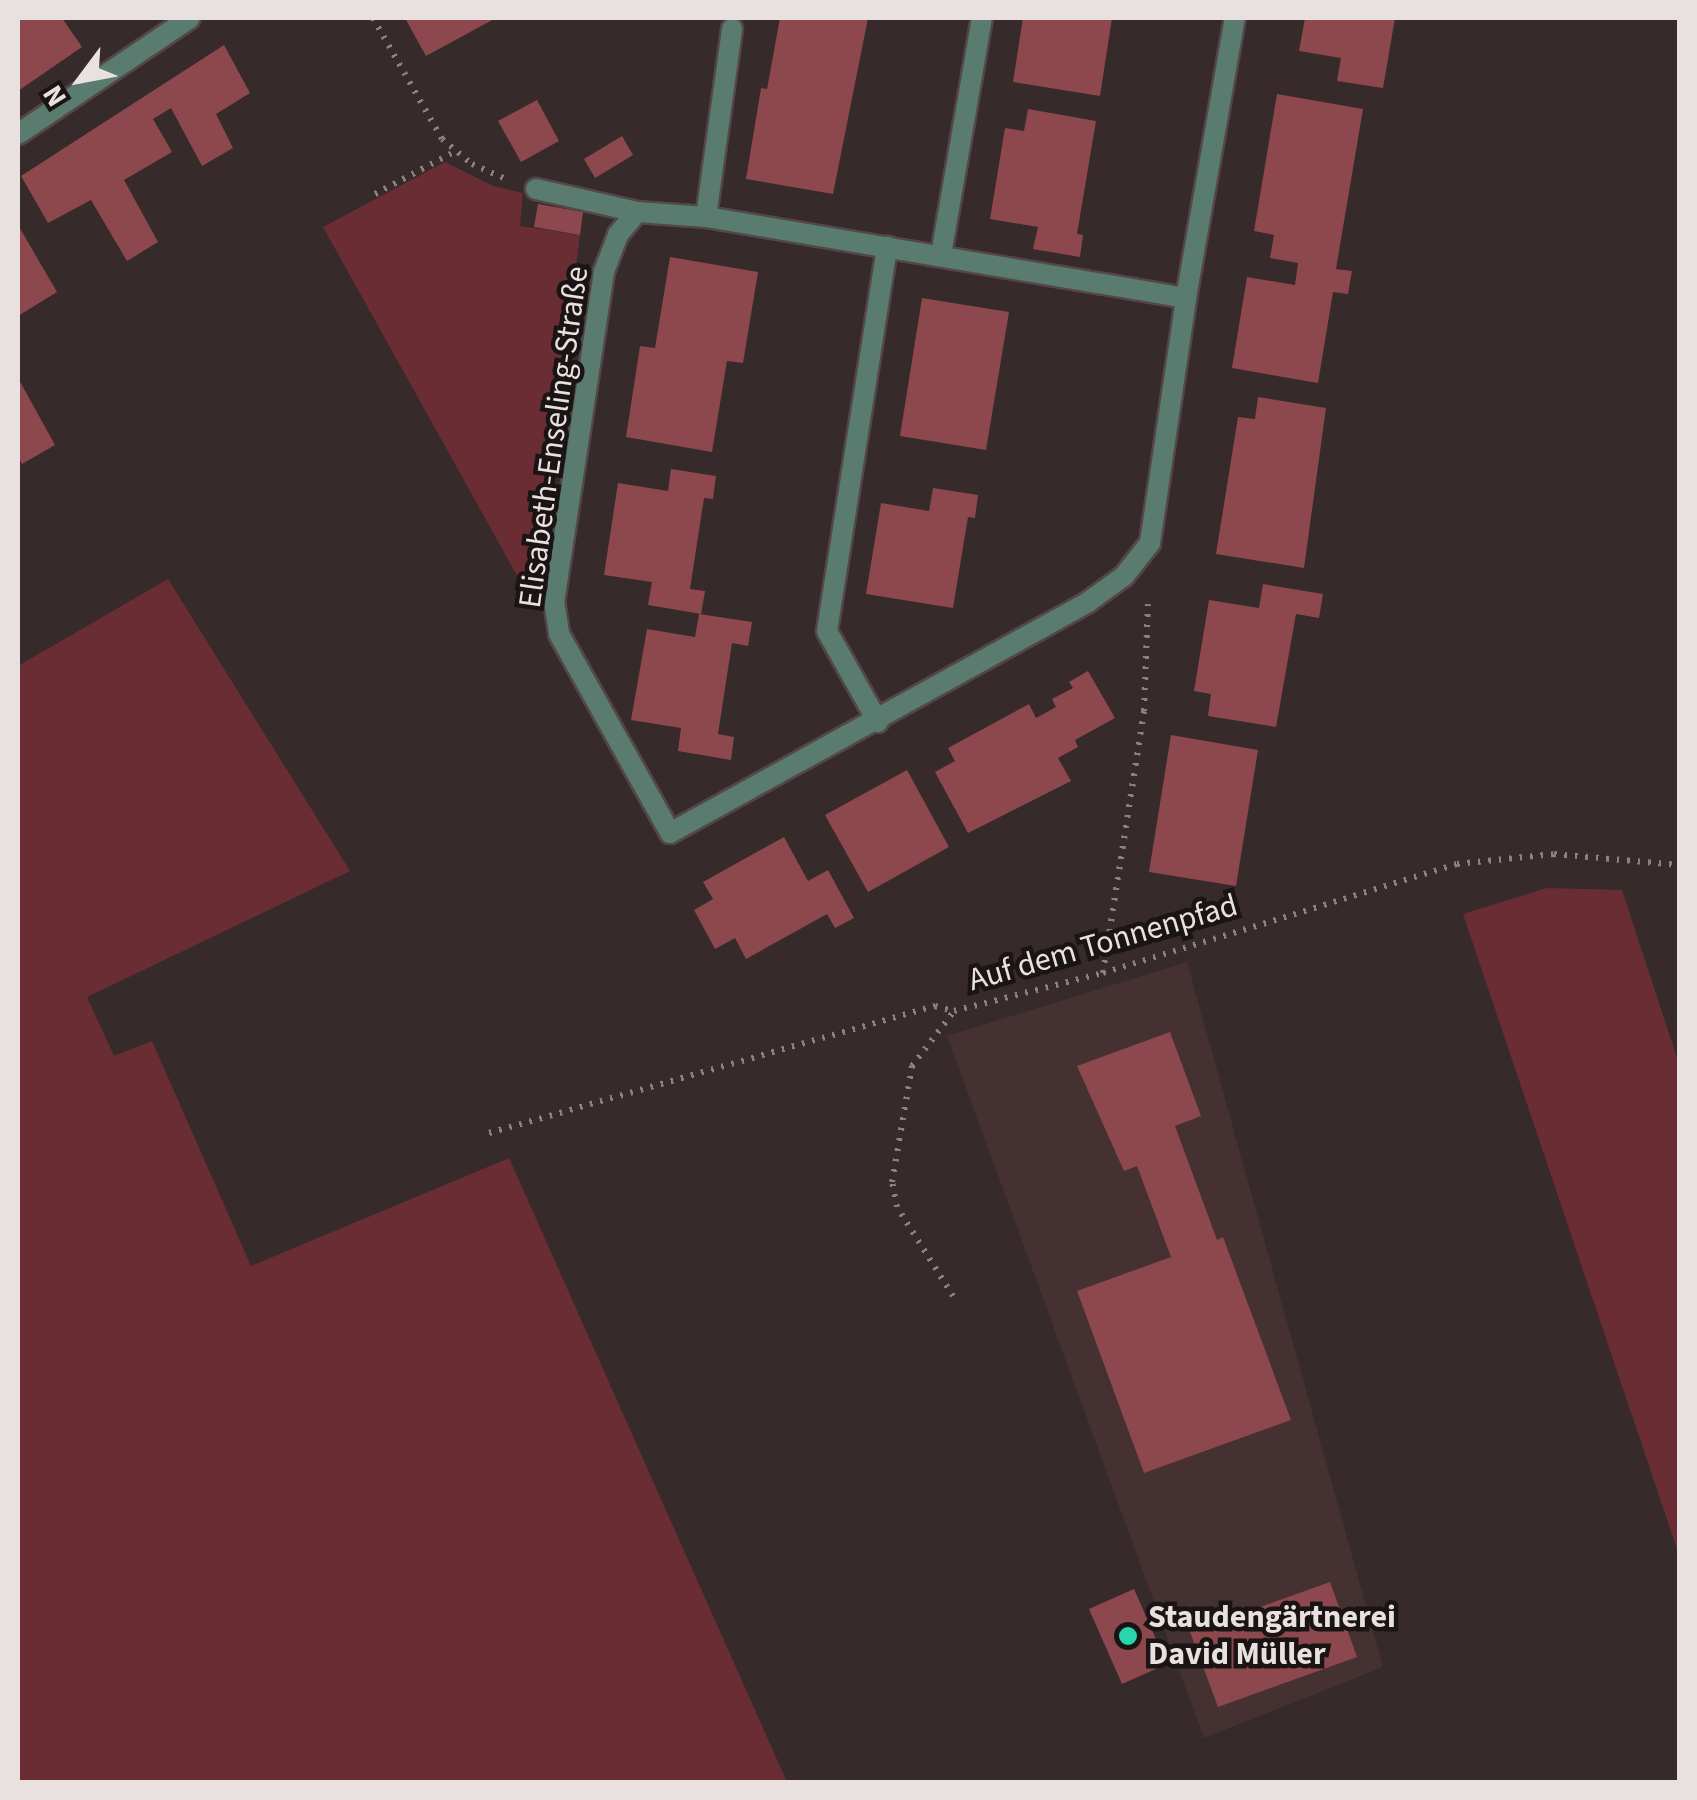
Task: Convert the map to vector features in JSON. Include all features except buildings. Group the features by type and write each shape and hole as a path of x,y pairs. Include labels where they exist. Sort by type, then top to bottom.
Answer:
{"street":[{"path":"18,134 190,18"},
{"path":"940,255 982,18"},
{"path":"1150,542 1186,298 1235,18"},
{"path":"706,217 732,29"},
{"path":"536,189 637,212 706,217 1186,298"},
{"name":"Elisabeth-Enseling-Straße","path":"637,212 618,234 604,272 554,601 559,634 670,833 878,722 1088,602 1124,576 1150,542"},
{"path":"878,722 827,630 887,247"}],"path":[{"path":"372,18 442,139 454,152 488,173 536,189"},
{"path":"375,194 454,152"},
{"path":"1104,973 1144,710 1150,542"},
{"name":"Auf dem Tonnenpfad","path":"488,1133 935,1006 954,1011 1104,973 1457,864 1554,854 1680,865"},
{"path":"953,1296 896,1207 892,1182 912,1066 954,1011"}],"shaded area":[{"path":"445,162 493,186 523,193 520,226 580,235 534,606 323,227"},
{"path":"168,579 350,871 87,997 114,1056 152,1041 251,1266 509,1158 787,1782 18,1782 18,666"},
{"path":"1547,888 1622,890 1679,1064 1679,1555 1463,914"},
{"path":"1187,962 1383,1667 1204,1738 947,1036"}],"place":[{"name":"Staudengärtnerei David Müller","path":"1128,1636"}]}
